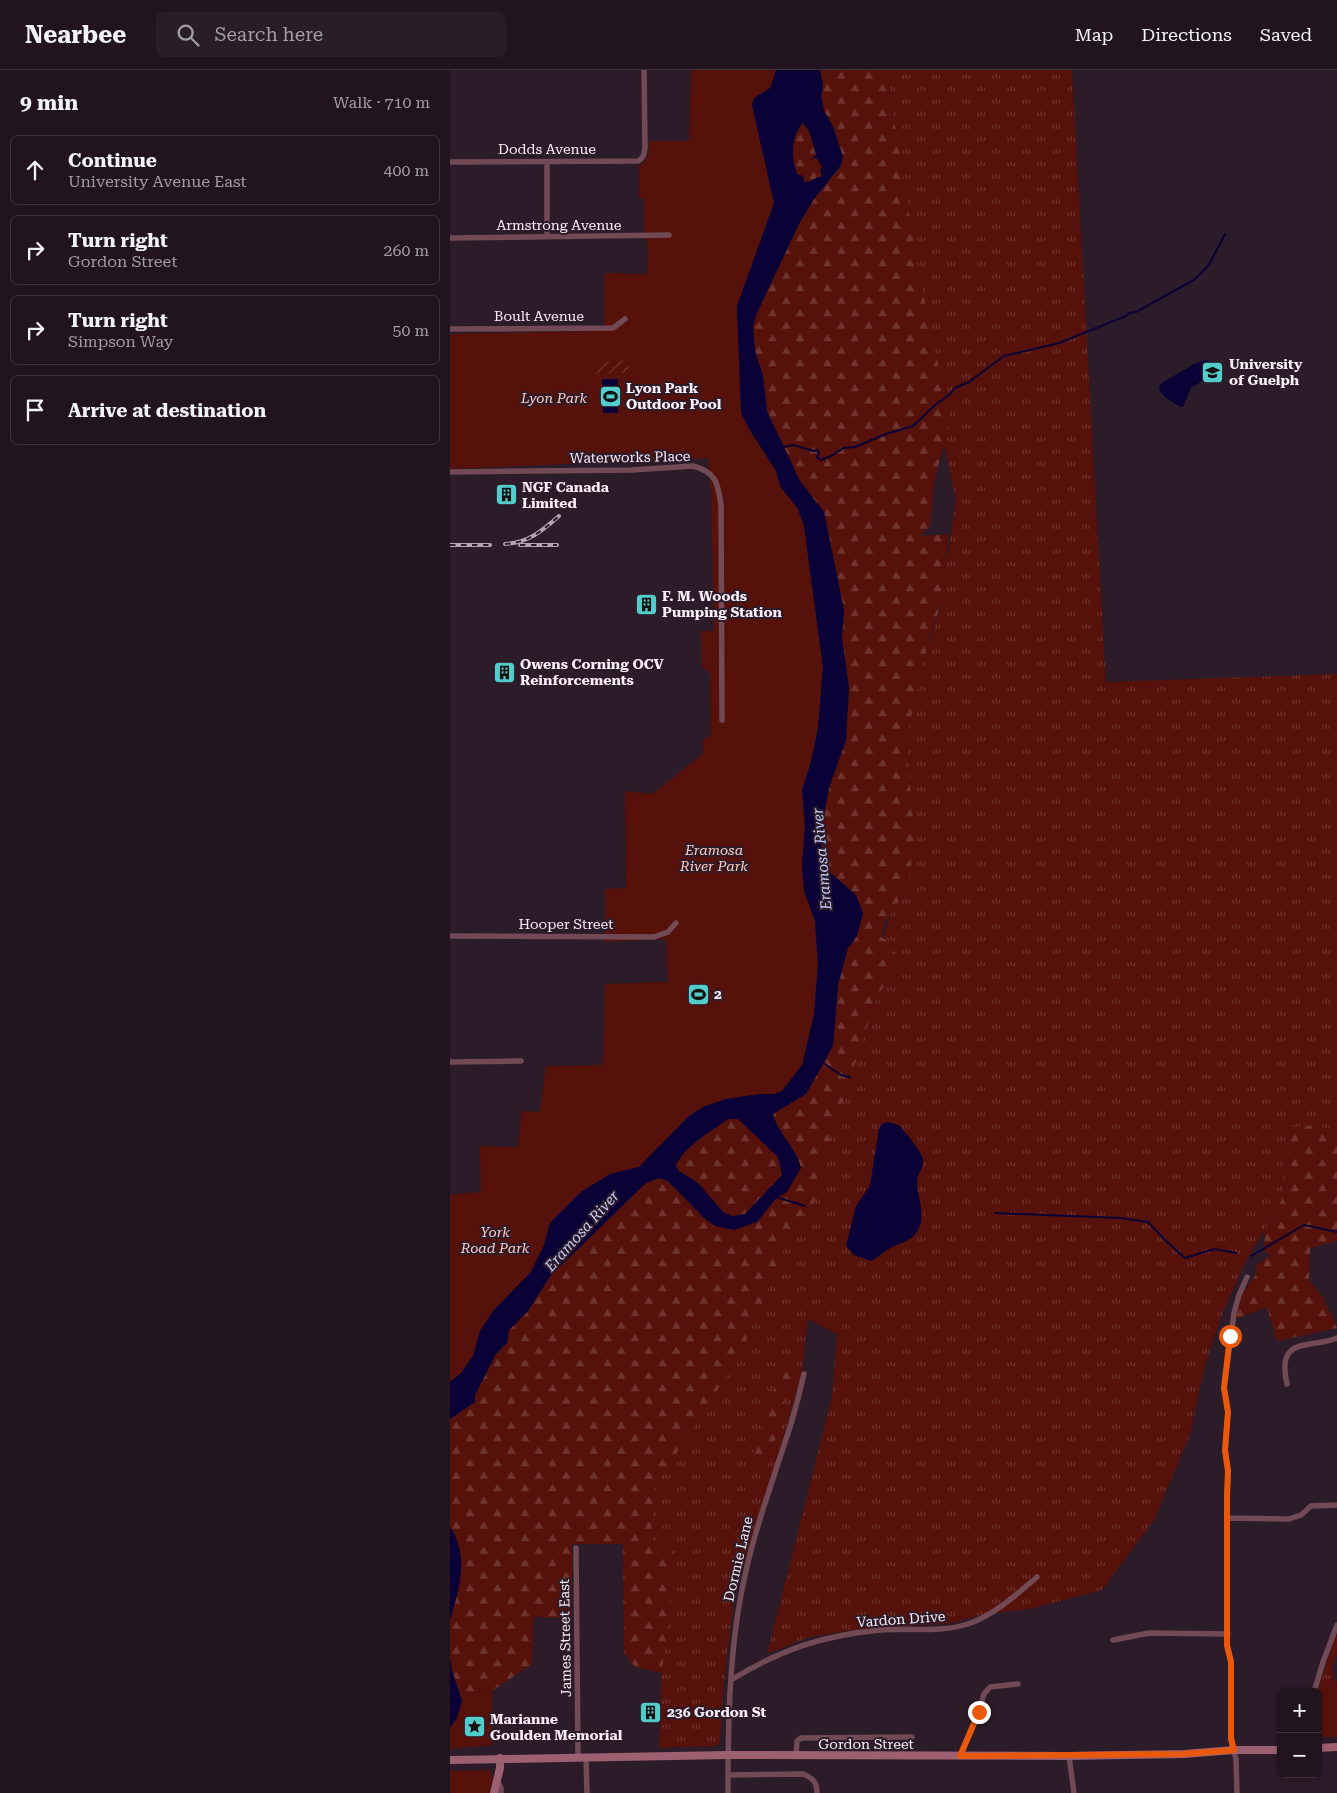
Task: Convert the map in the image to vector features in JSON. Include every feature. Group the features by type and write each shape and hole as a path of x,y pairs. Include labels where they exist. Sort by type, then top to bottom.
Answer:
{"main road":[{"path":"1322,1748 1337,1747"},
{"name":"Gordon Street","path":"450,1760 728,1756 1069,1756 1277,1750"},
{"path":"494,1793 500,1768 500,1758"}],"street":[{"name":"Dodds Avenue","path":"450,162 638,161 644,157 645,148 644,70"},
{"path":"547,162 547,237"},
{"name":"Armstrong Avenue","path":"450,238 669,235"},
{"name":"Boult Avenue","path":"450,329 613,328 625,319"},
{"name":"Waterworks Place","path":"450,472 632,470 693,466 712,474 719,489 721,505 722,720"},
{"name":"Hooper Street","path":"450,936 654,937 668,932 676,923"},
{"path":"450,1062 521,1061"},
{"path":"1237,1793 1236,1759 1231,1738 1231,1662 1227,1645 1228,1471 1225,1450 1228,1412 1224,1388 1234,1313 1247,1277"},
{"path":"1287,1384 1284,1362 1292,1350 1303,1344 1337,1338"},
{"name":"Dormie Lane","path":"728,1793 731,1680 742,1586 751,1549 788,1435 804,1374"},
{"path":"1227,1518 1289,1519 1301,1515 1311,1506 1337,1505"},
{"name":"James Street East","path":"576,1548 582,1757 586,1793"},
{"name":"Vardon Drive","path":"731,1680 773,1656 817,1640 880,1630 946,1628 969,1624 1003,1605 1037,1578"},
{"path":"1315,1688 1337,1625"},
{"path":"1113,1640 1149,1633 1228,1634"},
{"path":"960,1756 979,1712 984,1694 990,1687 1018,1684"},
{"path":"796,1756 797,1740 801,1738 912,1737"},
{"path":"1069,1756 1074,1793"},
{"path":"728,1775 803,1774 811,1777 816,1782 817,1793"},
{"path":"497,1780 501,1793"}],"green space":[{"name":"Eramosa River Park","path":"691,70 776,70 770,88 752,105 774,203 737,306 741,413 751,432 777,471 780,486 798,509 804,526 823,667 818,728 811,762 802,790 805,826 802,865 804,891 815,921 818,964 814,1015 802,1065 782,1091 774,1095 760,1094 726,1099 703,1107 689,1116 639,1167 610,1174 581,1192 550,1223 544,1245 531,1272 493,1311 480,1331 473,1356 461,1373 450,1382 450,1195 481,1192 480,1146 518,1147 522,1111 540,1112 546,1066 603,1065 605,984 668,982 666,939 605,942 605,889 626,888 625,791 652,794 703,754 703,740 711,735 710,674 702,666 701,631 714,631 711,493 708,458 450,469 450,334 604,331 604,273 647,274 648,248 644,232 644,199 639,198 639,166 647,158 649,141 689,141"},
{"path":"820,70 886,70 919,274 950,421 934,482 930,526 920,536 949,534 947,588 931,633 906,739 915,840 908,887 884,923 881,937 888,941 900,961 877,997 822,1165 818,1197 792,1230 740,1355 654,1488 651,1532 654,1543 675,1551 662,1673 635,1667 624,1653 623,1544 572,1544 572,1618 534,1617 532,1664 492,1691 460,1692 452,1671 450,1658 450,1620 458,1593 456,1535 450,1527 450,1419 475,1402 475,1395 496,1354 507,1343 509,1330 528,1311 551,1275 646,1183 658,1179 666,1181 715,1226 757,1222 777,1197 787,1192 799,1159 776,1126 773,1114 806,1094 833,1046 838,985 848,948 857,936 856,895 826,869 820,837 829,788 846,740 849,688 842,638 844,610 824,512 800,481 767,411 763,376 755,351 753,326 756,315 799,224 814,199 842,165 833,126 824,111 821,96 823,85"},
{"path":"861,70 1072,70 1106,682 1337,674 1337,1136 1282,1199 1244,1265 1222,1314 1204,1369 1190,1435 1154,1520 1102,1590 1030,1609 984,1614 951,1623 855,1630 809,1637 767,1654 832,1397 837,1334 808,1319 802,1373 751,1549 736,1582 724,1681 720,1743 716,1746 659,1748 665,1584 653,1542 644,1475 797,1195 905,871 902,726 941,607 956,499"},
{"path":"803,123 810,135 817,156 812,159 817,158 822,167 820,170 822,176 806,183 804,183 803,178 798,175 795,169 793,155 796,135"},
{"path":"629,360 629,373 597,374 598,362"},
{"path":"728,1119 738,1119 778,1157 782,1175 745,1214 733,1216 724,1213 698,1183 679,1171 676,1166 679,1159 691,1146"},
{"path":"1315,1125 1337,1131 1337,1241 1310,1248 1309,1280 1323,1297 1337,1328 1277,1341 1267,1307 1233,1320 1244,1291 1257,1273 1255,1266 1270,1256 1264,1250 1265,1229 1282,1199 1285,1156 1292,1127"},
{"path":"796,1360 767,1465 753,1465 750,1462 776,1385 780,1365"},
{"path":"1337,1636 1337,1654 1332,1667 1334,1681 1321,1681 1334,1640"},
{"path":"1321,1681 1337,1681 1337,1737 1322,1737 1322,1688 1319,1688"},
{"path":"492,1691 492,1745 450,1749 450,1728 457,1718 462,1701 460,1692"},
{"path":"490,1770 493,1781 489,1793 450,1793 450,1771"}],"water":[{"name":"Eramosa River","path":"776,70 820,70 823,85 821,96 824,111 833,126 843,157 841,165 814,199 799,224 756,315 753,326 755,351 763,376 767,411 800,481 824,512 844,610 842,638 849,688 846,740 829,788 820,837 826,869 856,895 863,913 857,936 848,948 838,985 833,1046 806,1094 773,1114 779,1128 796,1154 801,1168 787,1192 777,1197 757,1222 734,1230 715,1226 704,1218 668,1181 659,1178 646,1183 551,1275 528,1311 509,1330 507,1343 496,1354 475,1395 475,1402 450,1419 450,1382 461,1373 473,1356 480,1331 493,1311 531,1272 544,1245 550,1223 581,1192 610,1174 639,1167 689,1116 703,1107 726,1099 774,1094 782,1091 802,1065 814,1015 818,964 815,921 804,891 802,865 805,826 802,790 811,762 818,728 823,667 804,526 798,509 780,486 776,471 741,413 737,306 774,203 752,105 754,98 770,88","holes":["803,123 809,130 816,155 810,160 817,158 822,167 820,170 822,176 820,178 817,177 806,182 804,182 804,178 801,175 798,175 795,169 793,155 796,134","728,1119 738,1119 778,1157 782,1175 745,1214 733,1216 724,1213 698,1183 679,1171 676,1166 679,1159 691,1146"]},
{"path":"1208,360 1213,371 1212,375 1191,388 1183,407 1164,396 1159,386 1162,383 1194,364"},
{"name":"Lyon Park Outdoor Pool","path":"602,379 618,379 618,413 603,413"},
{"path":"887,1122 897,1124 922,1155 923,1165 918,1176 917,1188 922,1213 914,1236 890,1248 871,1261 854,1255 846,1246 856,1206 869,1187 871,1180 879,1128"},
{"path":"450,1527 460,1549 461,1573 450,1620"},
{"path":"450,1658 452,1671 462,1701 457,1718 450,1728"}],"waterway":[{"path":"784,447 793,445 814,451 817,450 819,453 817,457 821,460 843,448 855,447 886,434 913,426 955,388 969,382 1004,356 1059,343 1126,316 1129,313 1136,312 1194,280 1209,265 1225,234"},
{"path":"823,1063 841,1075 850,1077"},
{"path":"776,1197 805,1206"},
{"path":"995,1213 1121,1218 1148,1222 1185,1258 1214,1249 1236,1253"},
{"path":"1251,1256 1304,1225 1337,1232"}],"railway":[{"path":"505,544 528,539 559,516"},
{"path":"450,545 490,545"},
{"path":"520,545 557,545"}],"place":[{"name":"University of Guelph","path":"1213,372"},
{"name":"Lyon Park Outdoor Pool","path":"610,396"},
{"name":"NGF Canada Limited","path":"506,495"},
{"name":"F. M. Woods Pumping Station","path":"646,604"},
{"name":"Owens Corning OCV Reinforcements","path":"504,672"},
{"name":"2","path":"698,994"},
{"name":"236 Gordon St","path":"651,1712"},
{"name":"Marianne Goulden Memorial","path":"474,1727"}],"route":[{"path":"979,1712 960,1756 1184,1754 1234,1750 1231,1738 1231,1662 1227,1645 1228,1471 1225,1450 1228,1412 1224,1388 1230,1336"}],"park label":[{"name":"Lyon Park","path":"554,398"},
{"name":"York Road Park","path":"495,1240"}]}
